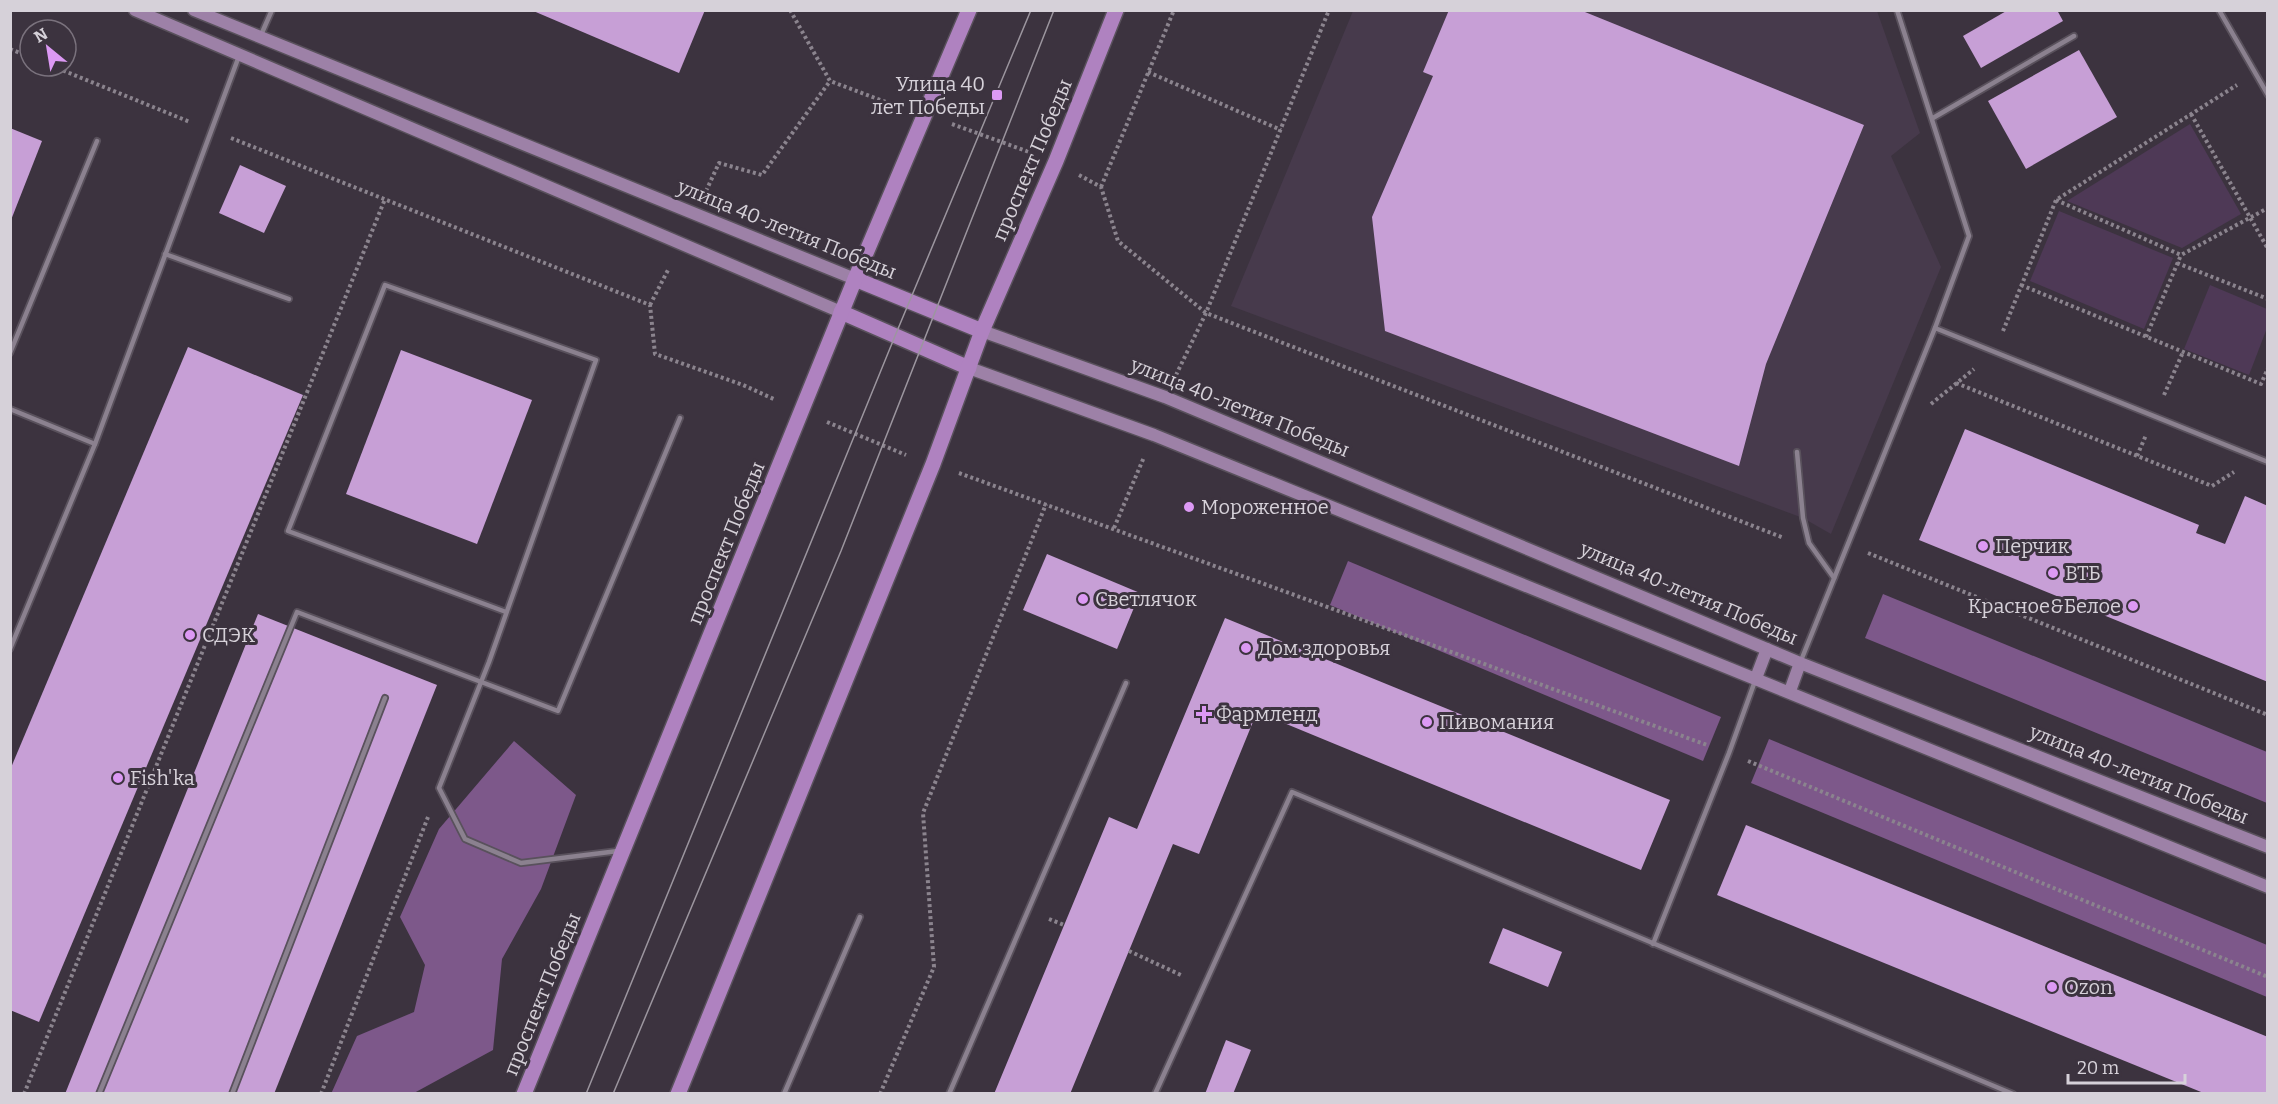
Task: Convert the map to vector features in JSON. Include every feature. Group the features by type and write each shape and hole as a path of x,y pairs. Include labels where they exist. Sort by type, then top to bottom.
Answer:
{"main road":[{"name":"проспект Победы","path":"524,1094 841,312 969,10"},
{"name":"проспект Победы","path":"678,1094 933,464 982,331 1056,161 1116,10"},
{"name":"улица 40-летия Победы","path":"855,279 982,331"},
{"path":"841,312 969,368"}],"street":[{"path":"135,10 841,312"},
{"name":"улица 40-летия Победы","path":"194,10 855,279"},
{"name":"улица 40-летия Победы","path":"982,331 1165,397 1800,663 2268,847"},
{"path":"969,368 1154,435 1790,691 2268,887"},
{"path":"1756,678 1767,649"},
{"path":"1790,691 1800,663"}],"lane":[{"path":"260,38 272,10"},
{"path":"1800,663 1935,328 1969,236 1897,10"},
{"path":"2219,10 2268,95"},
{"path":"1933,118 2074,36"},
{"path":"10,649 95,444 240,54"},
{"path":"10,353 97,141"},
{"path":"165,254 289,299"},
{"path":"506,612 288,531 385,285 596,360 506,612 481,682 439,788 465,838 521,863 623,850"},
{"path":"1935,328 2268,462"},
{"path":"10,409 95,444"},
{"path":"99,1094 297,612 558,711 680,418"},
{"path":"1797,452 1803,518 1809,543 1834,578"},
{"path":"1653,944 1729,753 1756,678"},
{"path":"949,1094 1126,683"},
{"path":"232,1094 385,698"},
{"path":"1155,1094 1292,792 2013,1094"},
{"path":"784,1094 860,917"}],"path":[{"path":"790,10 830,81 924,117 969,128 1056,161 1101,187"},
{"path":"1174,10 1101,187 1118,241 1206,313 1783,538 1809,543"},
{"path":"1165,397 1206,313 1329,10"},
{"path":"1149,72 1281,130"},
{"path":"1924,409 1995,352 2056,200 2255,74"},
{"path":"78,77 650,305"},
{"path":"695,215 719,163 762,175 830,81"},
{"path":"2191,114 2268,249"},
{"path":"24,1094 385,199"},
{"path":"2056,200 2181,255"},
{"path":"2146,337 2181,255 2268,208"},
{"path":"682,244 650,305 655,354 743,385 802,412 933,464 1729,753 2268,977"},
{"path":"2177,263 2268,299"},
{"path":"2021,285 2261,384 2268,368"},
{"path":"1956,383 2212,486 2236,470"},
{"path":"1114,528 1154,435"},
{"path":"880,1094 934,967 923,813 1046,504"},
{"path":"1871,542 1867,553 2268,715"},
{"path":"321,1094 439,788"},
{"path":"1129,951 1203,985"}],"shaded area":[{"path":"1353,11 1877,11 1920,133 1891,156 1941,267 1831,534 1803,518 1231,306"},
{"path":"2190,124 2241,214 2182,248 2067,201"},
{"path":"2059,211 2173,258 2144,329 2030,281"},
{"path":"2210,285 2267,309 2267,328 2249,375 2184,349"},
{"path":"1348,561 1721,717 1703,761 1330,605"},
{"path":"1883,594 2267,752 2267,803 1865,638"},
{"path":"1769,739 2267,945 2267,997 1751,783"},
{"path":"514,741 576,795 541,889 502,959 493,1050 414,1093 331,1094 357,1036 414,1012 425,965 400,917 439,829"}],"building":[{"path":"531,10 705,10 679,73"},
{"path":"1449,10 1580,10 1864,125 1766,364 1739,466 1385,331 1372,217 1433,76 1423,72"},
{"path":"2008,10 2057,10 2063,21 1981,68 1963,36"},
{"path":"2079,50 2117,117 2026,169 1988,101"},
{"path":"10,128 42,141 11,220 10,220"},
{"path":"240,165 286,186 264,233 219,213"},
{"path":"188,347 303,395 39,1022 10,1010 10,770"},
{"path":"401,350 532,400 477,544 346,494"},
{"path":"1965,429 2199,525 2196,533 2225,544 2245,496 2268,506 2268,682 1919,540"},
{"path":"1047,554 1140,593 1117,649 1023,610"},
{"path":"258,614 437,685 274,1094 65,1094"},
{"path":"1225,618 1670,800 1641,870 1257,712 1199,854 1173,844 1070,1094 994,1094 1109,817 1137,829"},
{"path":"1746,825 2268,1037 2268,1094 2206,1094 1717,895"},
{"path":"1503,928 1562,952 1548,987 1489,963"},
{"path":"1226,1040 1251,1050 1233,1094 1205,1094"}],"tram line":[{"path":"586,1094 895,336 1031,10"},
{"path":"613,1094 841,551 1054,10"}],"place":[{"name":"Улица 40 лет Победы","path":"997,95"},
{"name":"Мороженное","path":"1189,507"},
{"name":"Перчик","path":"1983,546"},
{"name":"ВТБ","path":"2053,573"},
{"name":"Светлячок","path":"1083,599"},
{"name":"Красное&Белое","path":"2133,606"},
{"name":"СДЭК","path":"190,635"},
{"name":"Дом здоровья","path":"1246,648"},
{"name":"Фармленд","path":"1204,714"},
{"name":"Пивомания","path":"1427,722"},
{"name":"Fish'ka","path":"118,778"},
{"name":"Ozon","path":"2052,987"}]}
